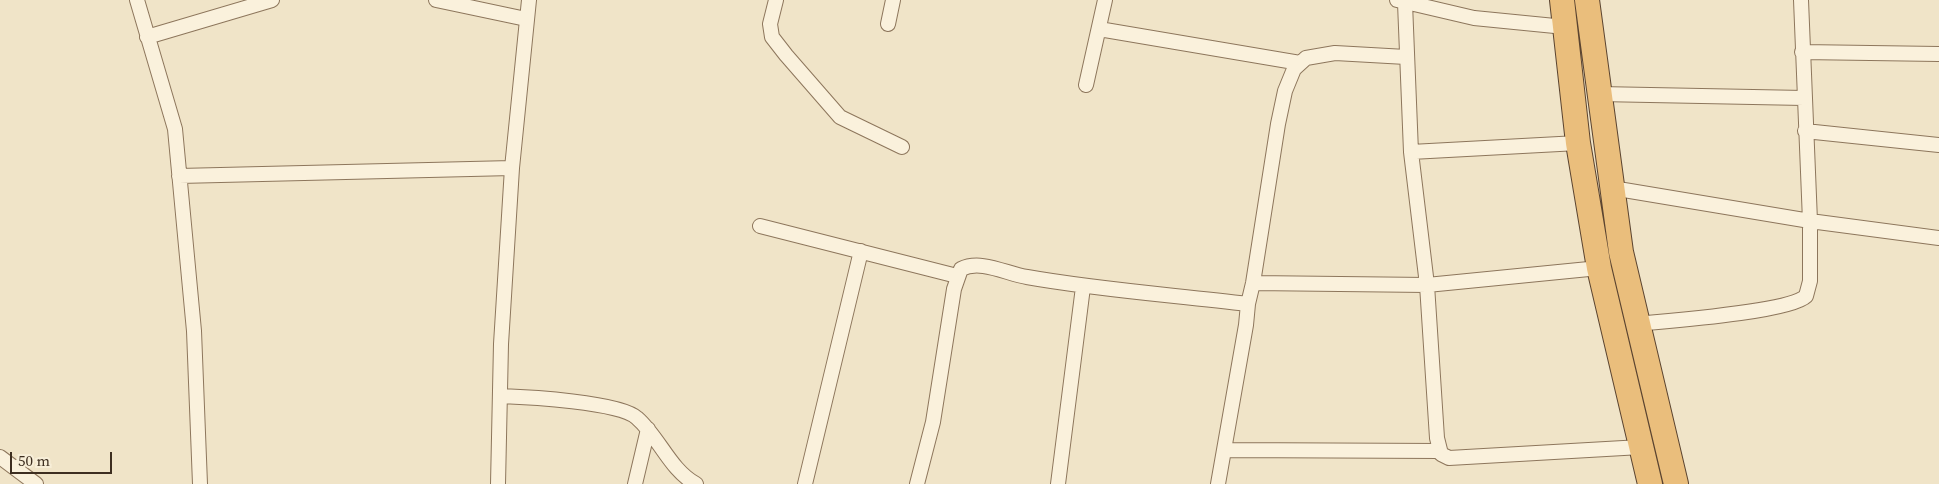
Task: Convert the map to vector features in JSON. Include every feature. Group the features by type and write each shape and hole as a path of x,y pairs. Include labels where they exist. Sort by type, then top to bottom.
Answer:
{"highway":[{"path":"1562,0 1578,144 1600,268 1650,484"},
{"path":"1588,0 1621,252 1676,484"}],"street":[{"path":"138,0 147,37 160,72 175,129 194,331 200,484"},
{"path":"147,37 272,0"},
{"path":"436,0 526,19"},
{"path":"498,484 501,344 512,168 529,0"},
{"path":"776,0 770,24 772,37 786,55 840,117 902,147"},
{"path":"888,24 893,0"},
{"path":"1086,85 1105,0"},
{"path":"1637,324 1766,308 1803,299 1810,286 1810,221 1801,0"},
{"path":"1565,27 1474,18 1400,1 1406,57 1411,152 1427,285 1440,451 1444,457 1448,458 1641,447"},
{"path":"1099,29 1300,63"},
{"path":"1802,52 1939,54"},
{"path":"1218,484 1285,90 1294,69 1306,58 1335,53 1406,57"},
{"path":"1600,94 1804,98"},
{"path":"1806,131 1939,145"},
{"path":"1411,152 1578,144"},
{"path":"179,176 512,168"},
{"path":"1612,188 1810,221 1939,238"},
{"path":"760,226 957,276"},
{"path":"805,484 861,251"},
{"path":"917,484 933,422 957,276 961,269 968,265 982,266 1022,276 1082,287 1248,304"},
{"path":"1253,283 1427,285 1600,268"},
{"path":"1058,484 1082,287"},
{"path":"501,396 529,397 618,409 637,417 683,475 696,484"},
{"path":"635,484 648,429"},
{"path":"1224,450 1440,451"},
{"path":"0,457 36,484"}]}
